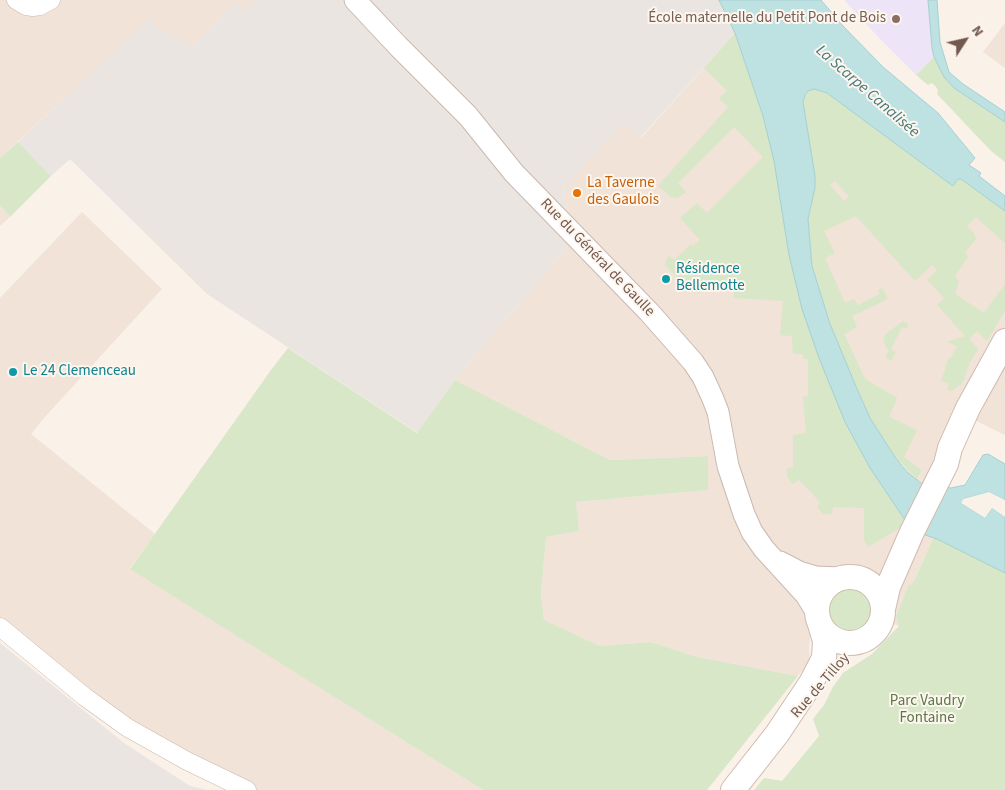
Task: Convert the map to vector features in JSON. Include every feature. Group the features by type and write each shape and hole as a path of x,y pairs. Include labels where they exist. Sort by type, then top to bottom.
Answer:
{"main road":[{"path":"911,533 874,567 831,582 822,592 818,600 818,618 830,636 841,642 853,642 865,639 880,625 888,587 911,533 936,486 968,408 1005,341"},
{"path":"946,464 966,438 1005,365"},
{"path":"845,577 862,579 874,588 880,598 883,609"},
{"name":"Rue de Tilloy","path":"734,790 777,734 811,683 824,658 825,642 818,618"},
{"name":"Rue de Tilloy","path":"777,734 816,696 839,663 865,639"}],"street":[{"path":"16,0 26,6 33,7 40,6 51,0"},
{"name":"Rue du Général de Gaulle","path":"355,0 468,116 514,173 649,312 693,362 703,377 716,406 728,466 744,514 757,540 806,595 818,618"},
{"name":"Rue du Général de Gaulle","path":"771,557 799,572 824,578 845,577"},
{"path":"0,627 85,697 128,728 187,762 247,790"}],"shaded area":[{"path":"0,0 256,0 246,11 234,4 193,46 154,27 151,18 0,158"},
{"path":"256,0 719,0 735,33 640,138 623,124 564,186 568,246 455,380 418,433 207,294 70,159 51,176 18,142 151,17 155,27 193,46 235,3 246,10"},
{"name":"École maternelle du Petit Pont de Bois","path":"844,0 928,0 934,57 916,75"},
{"path":"1005,23 1005,68 983,52"},
{"path":"735,33 763,116 845,422 870,468 900,514 925,535 934,537 915,579 911,585 909,584 896,616 899,626 849,610 811,625 810,661 798,676 697,657 651,642 600,646 544,620 541,594 546,537 578,531 576,502 708,490 708,456 610,460 455,380 568,246 564,186 623,124 641,138"},
{"path":"803,98 862,118 953,186 1005,211 1005,435 970,418 936,487 921,483 908,473 855,384 830,324"},
{"path":"0,205 10,217 0,226"},
{"path":"82,212 162,289 31,434 155,534 130,568 483,790 247,790 187,761 0,627 0,298"},
{"path":"0,643 124,743 190,786 207,790 0,790"}],"green space":[{"path":"735,33 763,116 774,161 789,255 802,309 819,358 845,422 855,441 905,520 903,526 868,547 864,540 864,508 833,507 832,514 823,514 817,507 820,502 799,480 793,484 787,477 787,468 793,467 793,435 806,433 803,397 808,396 808,359 803,359 803,354 793,354 792,336 780,335 783,301 734,298 734,286 726,285 725,288 701,287 700,293 692,292 665,265 669,256 674,260 691,244 693,246 700,240 680,218 697,203 707,213 763,157 734,127 678,183 686,192 677,198 671,197 658,186 728,107 719,98 727,91 704,68"},
{"path":"934,57 944,77 954,88 1005,122 1005,162 991,151 937,94 938,90 932,83 928,85 916,75"},
{"path":"810,89 827,93 953,186 958,179 961,179 1005,211 1005,243 976,217 967,226 977,238 965,252 968,257 955,276 959,282 955,294 984,313 1005,284 1005,311 987,341 977,331 969,339 978,349 970,362 962,384 951,391 947,389 949,384 941,380 946,368 945,366 957,346 947,342 965,336 937,305 944,298 927,280 937,270 932,265 915,281 856,216 824,231 835,253 825,258 845,303 854,299 858,305 880,294 878,290 882,288 888,299 852,316 857,327 844,334 865,379 897,398 889,417 917,430 904,457 921,470 917,479 895,457 870,418 830,324 812,266 808,219 815,176 803,102 805,95","holes":["835,181 849,197 844,201 830,185"]},
{"path":"18,142 51,176 10,217 0,205 0,158"},
{"path":"903,321 909,324 906,329 902,327 891,349 896,352 892,360 885,358 889,351 884,343 884,338 886,334"},
{"path":"288,348 417,433 455,380 610,460 708,456 708,490 576,502 579,531 546,537 541,594 544,620 600,646 651,642 697,657 798,676 707,790 483,790 130,569"},
{"name":"Parc Vaudry Fontaine","path":"934,537 1005,573 1005,790 754,790 764,778 782,781 819,736 813,719 824,705 843,673 872,654 899,626 896,616 909,584 911,585 915,579"},
{"path":"850,588 862,592 868,598 872,610 868,622 862,628 850,632 838,628 832,622 828,610 832,598 838,592"}],"water":[{"name":"La Scarpe Canalisée","path":"719,0 821,0 843,26 883,67 938,113 975,158 969,165 981,173 979,176 1005,196 1005,211 961,179 958,179 953,186 827,93 814,89 808,91 805,95 803,102 815,176 815,188 808,219 812,266 830,324 855,384 870,418 895,457 908,473 921,483 951,488 965,485 983,455 988,454 1005,464 1005,500 989,492 963,499 961,503 985,518 992,508 1005,517 1005,573 937,539 925,535 905,520 870,468 845,422 819,358 802,309 789,255 774,161 763,116 735,33"},
{"path":"928,0 937,0 940,42 949,72 963,84 1005,112 1005,122 954,88 944,77 934,57 932,48"}],"pier":[{"path":"989,492 1005,500 1005,503 989,494 964,503 985,515 990,506 993,506 1005,514 1005,517 992,508 985,518 961,503 963,499"}],"place":[{"name":"École maternelle du Petit Pont de Bois","path":"896,19"},
{"name":"La Taverne des Gaulois","path":"577,193"},
{"name":"Résidence Bellemotte","path":"666,279"},
{"name":"Le 24 Clemenceau","path":"13,372"}]}
